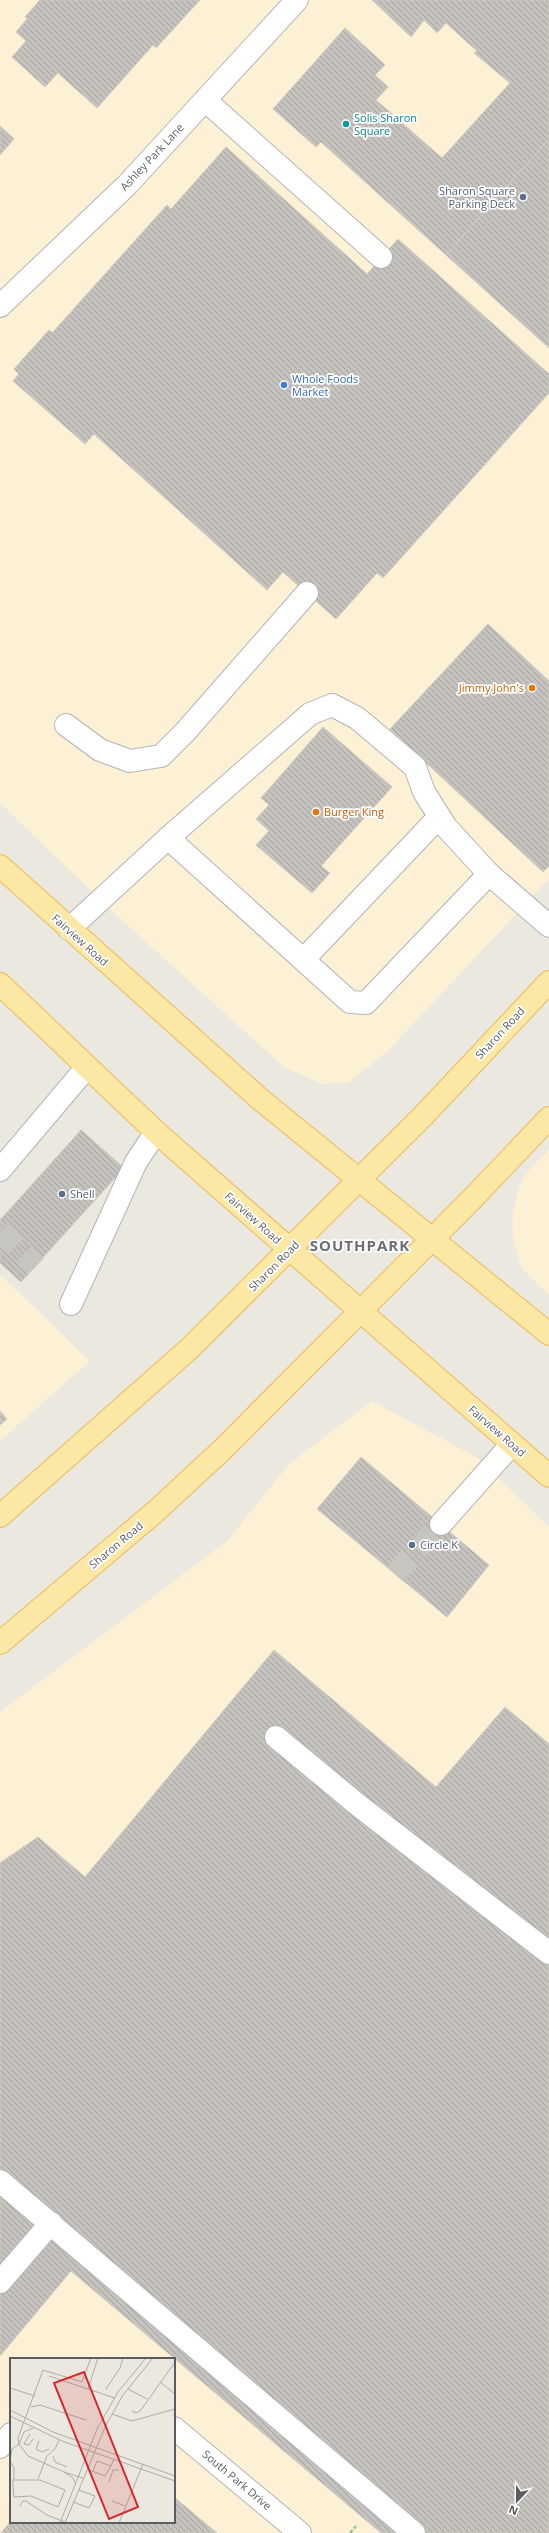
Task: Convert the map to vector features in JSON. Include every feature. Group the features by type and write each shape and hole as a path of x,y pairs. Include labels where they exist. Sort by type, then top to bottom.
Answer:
{"main road":[{"name":"Fairview Road","path":"0,866 261,1100 433,1238 549,1334"},
{"name":"Sharon Road","path":"0,1516 189,1349 359,1180 549,982"},
{"name":"Fairview Road","path":"0,984 156,1132 549,1476"},
{"name":"Sharon Road","path":"0,1643 161,1507 222,1450 433,1238 549,1118"}],"street":[{"name":"Ashley Park Lane","path":"0,306 127,185 297,0"},
{"path":"205,100 381,257"},
{"path":"66,726 100,750 130,761 161,756 186,731 307,594"},
{"path":"69,929 168,838 310,714 332,705 357,718 415,767 424,792 446,827 490,874 549,926"},
{"path":"304,959 439,816"},
{"path":"168,838 350,1002 366,1003 490,874"},
{"path":"0,1170 87,1068"},
{"path":"71,1304 136,1162 156,1132"},
{"path":"441,1524 512,1444"},
{"path":"276,1737 358,1805 549,1953"},
{"path":"0,2181 414,2533"},
{"path":"0,2282 51,2223"},
{"name":"South Park Drive","path":"175,2429 300,2533"},
{"path":"0,2447 10,2435"}],"shaded area":[{"path":"0,0 549,0 549,879 387,1052 349,1082 322,1084 284,1067 115,914 0,803"},
{"path":"549,1149 549,1296 522,1268 513,1240 512,1224 513,1209 521,1183 529,1170"},
{"path":"0,1274 90,1361 0,1441"},
{"path":"372,1401 478,1458 549,1527 549,2533 0,2533 0,1712 227,1541 289,1464"}],"building":[{"path":"40,0 200,0 156,48 153,45 97,108 58,73 45,87 12,57 26,41 16,32 27,19 25,17"},
{"name":"Solis Sharon Square","path":"372,0 549,0 549,139 446,255 321,142 316,147 273,109 345,28 385,65 375,75 388,87 376,100 442,158 510,83 474,53 477,51 446,23 437,33 424,20 411,37"},
{"path":"0,126 14,139 0,155"},
{"name":"Sharon Square Parking Deck","path":"549,139 549,348 446,255"},
{"name":"Whole Foods Market","path":"226,147 367,274 398,239 549,374 549,393 383,578 377,573 336,619 283,572 267,590 94,434 85,444 13,381 19,374 14,369 49,330 52,333 167,205 171,209"},
{"path":"488,624 549,681 549,866 543,872 390,729"},
{"name":"Burger King","path":"323,727 392,787 321,866 330,873 312,893 256,845 269,831 256,819 269,805 261,798"},
{"name":"Shell","path":"81,1130 124,1168 21,1282 0,1263 0,1220"},
{"path":"0,1411 7,1419 0,1425"},
{"name":"Circle K","path":"361,1457 489,1565 447,1617 317,1509"},
{"path":"274,1650 436,1787 505,1707 549,1744 549,2533 381,2533 71,2271 0,2356 0,1863 38,1837 85,1877"},
{"path":"175,2498 217,2533 1,2533 10,2522 175,2523"}],"tunnel":[{"path":"0,1231 35,1267"},
{"path":"395,1574 441,1524"}],"place":[{"name":"Solis Sharon Square","path":"346,124"},
{"name":"Sharon Square Parking Deck","path":"523,197"},
{"name":"Whole Foods Market","path":"284,385"},
{"name":"Jimmy John's","path":"532,688"},
{"name":"Burger King","path":"316,812"},
{"name":"Shell","path":"62,1194"},
{"name":"Circle K","path":"412,1545"}],"district":[{"name":"SOUTHPARK","path":"360,1246"}]}
